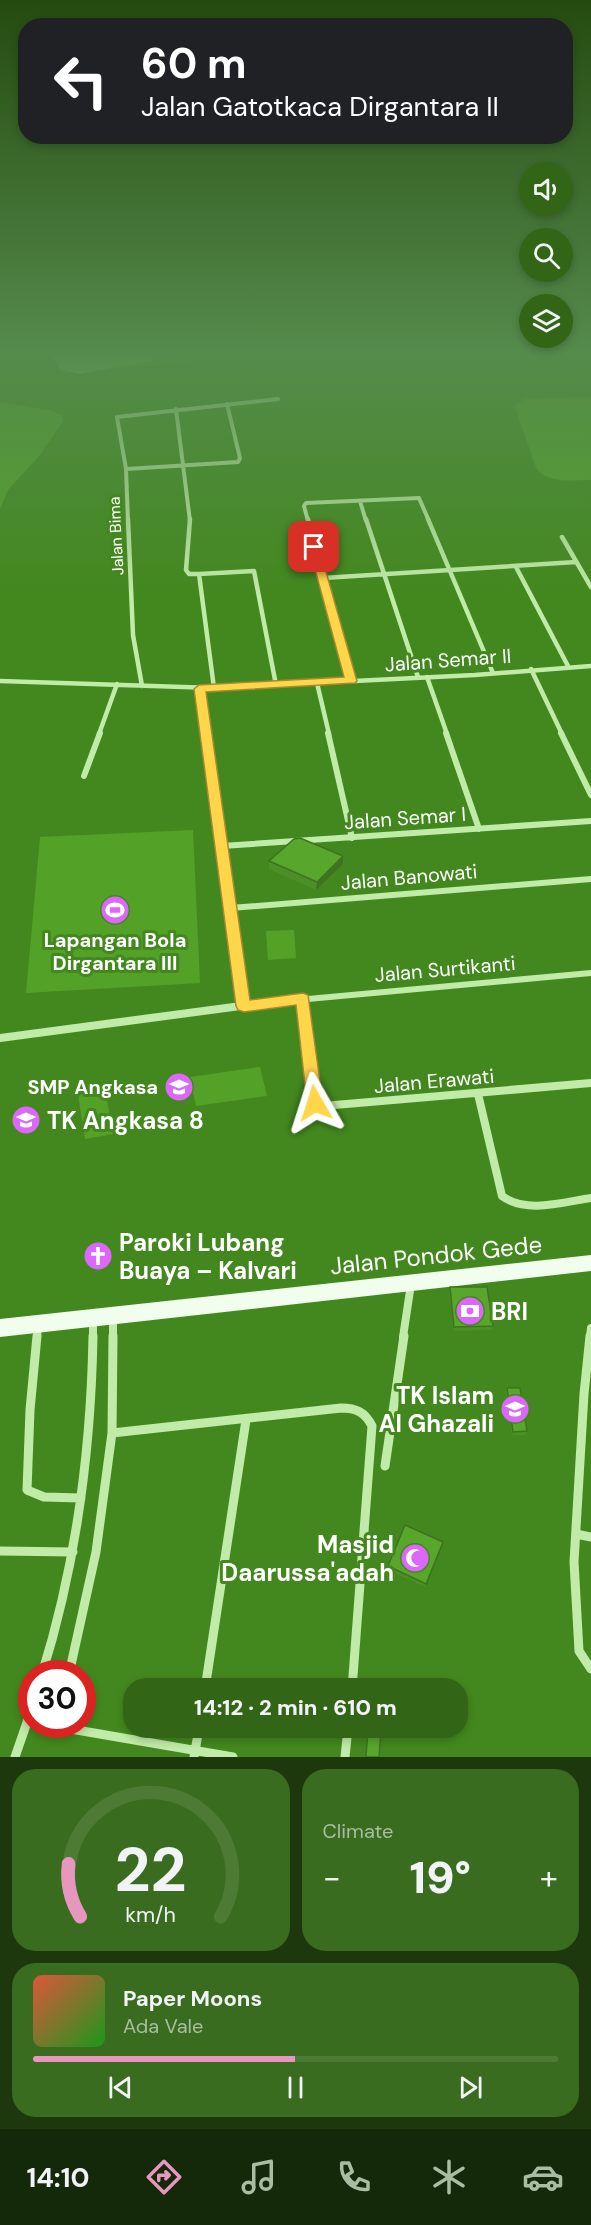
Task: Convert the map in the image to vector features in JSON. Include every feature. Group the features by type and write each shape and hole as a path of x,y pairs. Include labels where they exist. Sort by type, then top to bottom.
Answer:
{"main road":[{"name":"Jalan Pondok Gede","path":"0,1328 591,1263"}],"street":[{"name":"Jalan Bima","path":"120,432 126,469 133,635 141,686"},
{"path":"179,432 190,540 186,570 189,574 254,571 276,685"},
{"path":"126,469 238,462 240,458 234,432"},
{"path":"351,681 304,504 412,497 421,501 493,673"},
{"path":"360,501 418,677"},
{"path":"562,537 591,587"},
{"path":"323,578 576,562"},
{"path":"516,567 568,666"},
{"path":"198,574 214,688"},
{"name":"Jalan Semar II","path":"199,689 591,666"},
{"path":"531,669 591,795"},
{"path":"427,677 479,829"},
{"path":"0,681 199,689 244,1006"},
{"path":"317,682 352,838"},
{"path":"84,776 117,684"},
{"name":"Jalan Semar I","path":"222,846 591,821"},
{"name":"Jalan Banowati","path":"231,908 591,879"},
{"name":"Jalan Surtikanti","path":"0,1038 303,998 591,973"},
{"name":"Jalan Erawati","path":"303,998 315,1103 335,1107 591,1083"},
{"path":"478,1094 502,1196 510,1203 522,1205 591,1198"},
{"path":"385,1466 412,1283"},
{"path":"72,1660 96,1552 112,1433 103,1317"},
{"path":"46,1660 63,1603 73,1552 81,1498 94,1359 103,1317"},
{"path":"39,1325 30,1410 27,1490 30,1494 40,1496 81,1498"},
{"path":"591,1328 584,1394 574,1581 579,1652 591,1669"},
{"path":"112,1433 354,1408 365,1413 372,1426 353,1678"},
{"path":"207,1678 246,1420"},
{"path":"576,1534 591,1537"},
{"path":"0,1551 73,1552"},
{"path":"96,1733 194,1754 233,1757"},
{"path":"15,1757 22,1738"},
{"path":"194,1754 197,1738"},
{"path":"345,1757 347,1738"}],"green space":[{"path":"0,432 56,432 40,455 8,490 0,509"},
{"path":"524,432 591,432 591,480 556,479 537,470"},
{"name":"Lapangan Bola Dirgantara III","path":"193,830 200,983 26,993 40,837"},
{"path":"294,930 296,958 268,960 266,931"},
{"path":"260,1067 267,1096 196,1106 190,1077"},
{"path":"104,1083 113,1134 85,1139 77,1088"}],"building":[{"path":"300,838 343,856 317,882 269,861 294,839"},
{"name":"BRI","path":"450,1287 487,1287 493,1326 454,1327"},
{"name":"TK Islam Al Ghazali","path":"507,1388 520,1388 527,1431 513,1432"},
{"name":"Masjid Daarussa'adah","path":"405,1525 443,1542 426,1584 388,1566"},
{"path":"367,1738 380,1738 379,1757 366,1757"}],"place":[{"name":"Lapangan Bola Dirgantara III","path":"115,910"},
{"name":"SMP Angkasa","path":"179,1087"},
{"name":"TK Angkasa 8","path":"26,1120"},
{"name":"Paroki Lubang Buaya – Kalvari","path":"98,1256"},
{"name":"BRI","path":"470,1311"},
{"name":"TK Islam Al Ghazali","path":"515,1409"},
{"name":"Masjid Daarussa'adah","path":"415,1558"}],"route":[{"path":"314,547 351,681 199,689 244,1006 303,998 315,1103"}]}
